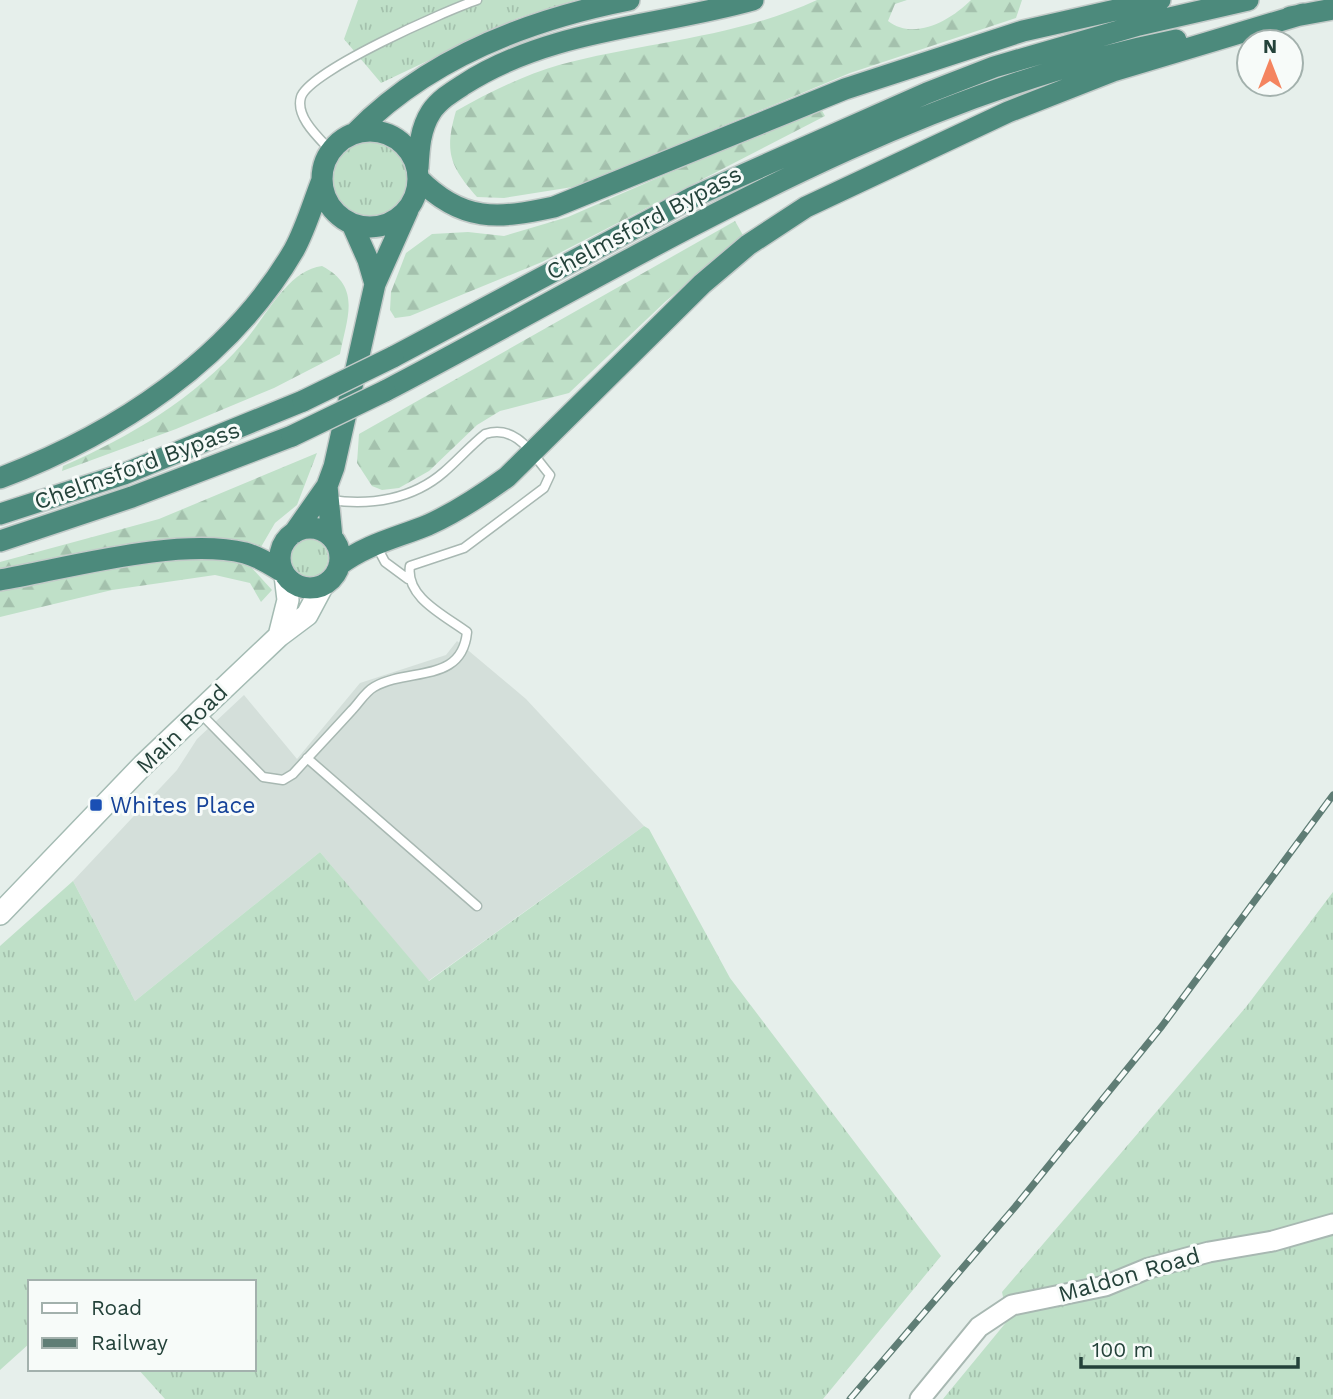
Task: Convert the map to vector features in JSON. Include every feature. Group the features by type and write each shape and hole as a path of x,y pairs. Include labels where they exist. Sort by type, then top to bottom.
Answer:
{"highway":[{"path":"0,478 45,461 116,423 188,372 232,331 269,288 295,248 331,151 355,133 382,106 491,41 547,18 629,0"},
{"path":"339,565 338,549 332,538 325,495 374,284 415,198 420,142 432,111 443,99 486,71 528,53 580,37 753,0"},
{"path":"355,133 375,131 396,138 410,151 418,173 449,204 474,214 510,216 554,207 845,89 1023,32 1160,0"},
{"name":"Chelmsford Bypass","path":"0,514 124,474 303,401 393,357 693,198 927,93 994,67 1139,25 1248,0"},
{"name":"Chelmsford Bypass","path":"0,541 132,497 292,436 385,391 705,217 845,151 990,93 1139,47 1333,9"},
{"path":"0,580 150,554 212,549 246,553 284,574 301,587 323,585 332,578 339,565 375,542 425,526 474,502 531,453 702,284 748,246 806,207 1008,112 1113,71 1303,14"},
{"path":"322,180 325,197 332,210 352,224 376,227 389,224 408,210"},
{"path":"352,224 368,260 374,284"},
{"path":"284,574 281,552 325,495"},
{"path":"294,533 316,529 332,538"}],"main road":[{"path":"279,636 288,600 284,574"},
{"name":"Main Road","path":"0,914 144,765 279,636 307,615 323,585"}],"street":[{"name":"Maldon Road","path":"920,1399 979,1327 1012,1305 1105,1286 1161,1265 1273,1241 1333,1224"}],"lane":[{"path":"331,151 302,112 301,97 306,88 315,79 377,44 477,0"},
{"path":"325,495 365,503 412,493 442,474 485,434 493,432 513,435 531,453 550,475 544,488 464,548 410,566 408,579"},
{"path":"199,712 262,777 283,780 372,688 394,679 448,667 465,648 467,632 414,591 408,579 385,562 375,542"},
{"path":"307,758 477,906"}],"shaded area":[{"path":"457,641 526,699 644,826 428,981 320,852 135,1001 73,881 177,770 197,739 244,695 297,759 360,683 446,655"}],"green space":[{"path":"358,0 576,0 518,18 381,83 344,39"},
{"path":"817,0 907,0 895,4 888,21 898,27 920,29 953,15 971,0 1022,0 1016,18 850,73 579,186 504,198 477,197 455,167 450,137 456,111 506,85 559,65 591,57 754,23"},
{"path":"820,107 825,116 542,262 410,316 395,318 390,310 391,292 406,253 432,234 468,232 504,236 568,217"},
{"path":"370,140 384,143 397,151 405,164 408,178 405,192 397,205 384,213 370,216 356,213 343,205 335,192 332,178 335,164 343,151 356,143"},
{"path":"735,221 744,237 666,301 569,393 500,411 477,425 429,471 399,488 382,490 372,486 357,463 359,434"},
{"path":"322,266 335,274 347,293 348,315 340,354 274,388 176,429 62,471 63,466 137,429 183,398 243,343 287,286 309,269"},
{"path":"317,453 297,505 275,523 250,566 272,590 261,602 250,583 215,575 112,590 0,617 0,562 159,519"},
{"path":"309,539 322,545 328,558 322,571 309,577 296,571 290,558 296,545"},
{"path":"644,826 649,829 730,978 941,1256 823,1399 165,1399 140,1371 256,1371 256,1280 28,1280 28,1345 0,1370 0,946 73,881 135,1001 320,852 429,981"},
{"path":"1333,892 1333,1399 943,1399 1008,1320 1002,1292 1246,1007"}],"railway":[{"path":"850,1399 1015,1207 1162,1026 1333,795"}],"place":[{"name":"Whites Place","path":"96,805"}]}
